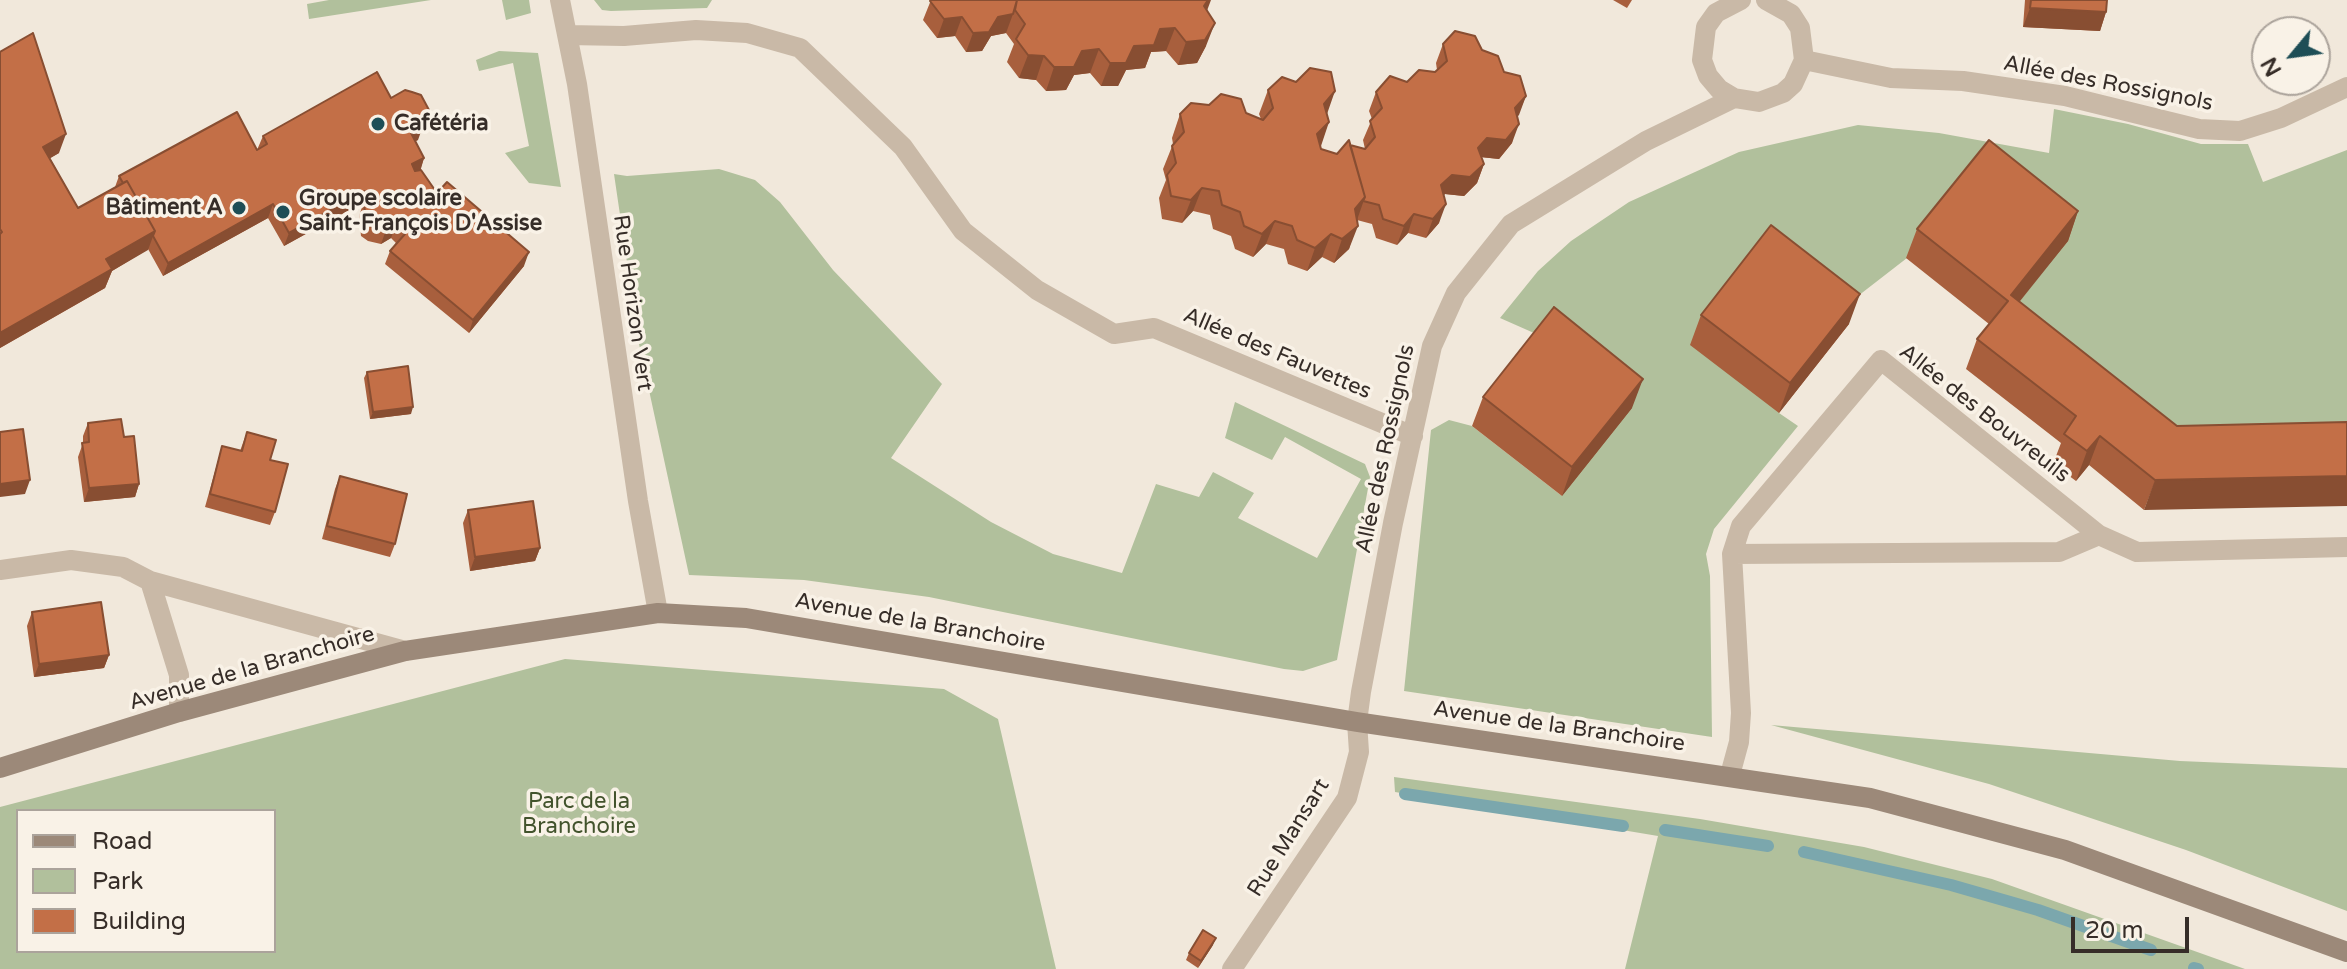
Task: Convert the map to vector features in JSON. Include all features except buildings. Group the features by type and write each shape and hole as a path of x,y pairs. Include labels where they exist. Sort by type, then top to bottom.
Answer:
{"main road":[{"name":"Avenue de la Branchoire","path":"0,768 179,712 405,651 658,613 746,618 1357,722 1870,798 2005,832 2114,866 2347,952"}],"street":[{"name":"Rue Horizon Vert","path":"560,0 658,613"},
{"path":"1734,98 1719,89 1708,76 1702,60 1701,43 1706,27 1716,13 1741,0"},
{"path":"1766,0 1791,14 1800,28 1804,60"},
{"name":"Allée des Fauvettes","path":"567,35 624,36 696,30 747,33 800,48 903,147 963,231 1037,290 1114,334 1154,328 1413,436"},
{"name":"Allée des Rossignols","path":"1357,722 1432,346 1456,293 1511,224 1646,141 1734,98 1759,102 1783,93 1793,84 1804,60 1891,78 1963,81 2050,94 2199,129 2240,131 2281,118 2347,87"},
{"name":"Allée des Bouvreuils","path":"1730,775 1739,742 1741,713 1732,554 1741,526 1881,360 2099,535 2137,552 2347,547"},
{"path":"1732,554 2059,552 2099,535"},
{"path":"0,570 71,560 123,567 150,581 405,651"},
{"path":"150,581 179,675 179,712"},
{"name":"Rue Mansart","path":"1232,969 1347,798 1359,752 1357,722"}],"green space":[{"path":"329,0 431,0 309,19 307,4"},
{"path":"502,0 529,0 531,13 506,20"},
{"path":"594,0 712,0 707,8 611,11 602,10"},
{"path":"499,51 538,53 561,187 529,183 505,153 529,146 513,63 479,71 476,60"},
{"path":"2054,109 2128,124 2201,144 2248,144 2263,182 2347,150 2347,451 2166,455 1997,330 2067,241 1978,170 1907,258 1836,313 1779,413 1798,426 1714,529 1706,554 1710,576 1712,737 1404,691 1431,430 1449,420 1472,426 1562,496 1543,337 1500,318 1538,271 1571,241 1629,202 1739,152 1858,125 1939,133 2049,153"},
{"path":"719,169 755,180 780,202 833,270 942,384 891,458 991,522 1053,554 1122,573 1156,484 1199,497 1213,472 1254,493 1238,518 1317,558 1361,479 1285,437 1272,460 1225,438 1235,402 1365,464 1370,477 1337,660 1303,671 1284,669 929,597 804,580 689,575 639,344 614,174 627,176"},
{"name":"Parc de la Branchoire","path":"565,659 944,689 998,719 1056,969 0,969 0,807"},
{"path":"1771,725 2180,761 2347,768 2347,911 2186,850 1989,784"},
{"path":"1394,777 1700,819 1864,847 1992,879 2245,969 1625,969 1658,836 1395,792"}],"waterway":[{"path":"1405,794 1623,826"},
{"path":"1665,830 1768,846"},
{"path":"1804,852 1951,885 2038,910 2151,950"},
{"path":"2194,968 2198,969"}],"place":[{"name":"Cafétéria","path":"378,124"},
{"name":"Bâtiment A","path":"239,208"},
{"name":"Groupe scolaire Saint-François D'Assise","path":"283,212"}]}
